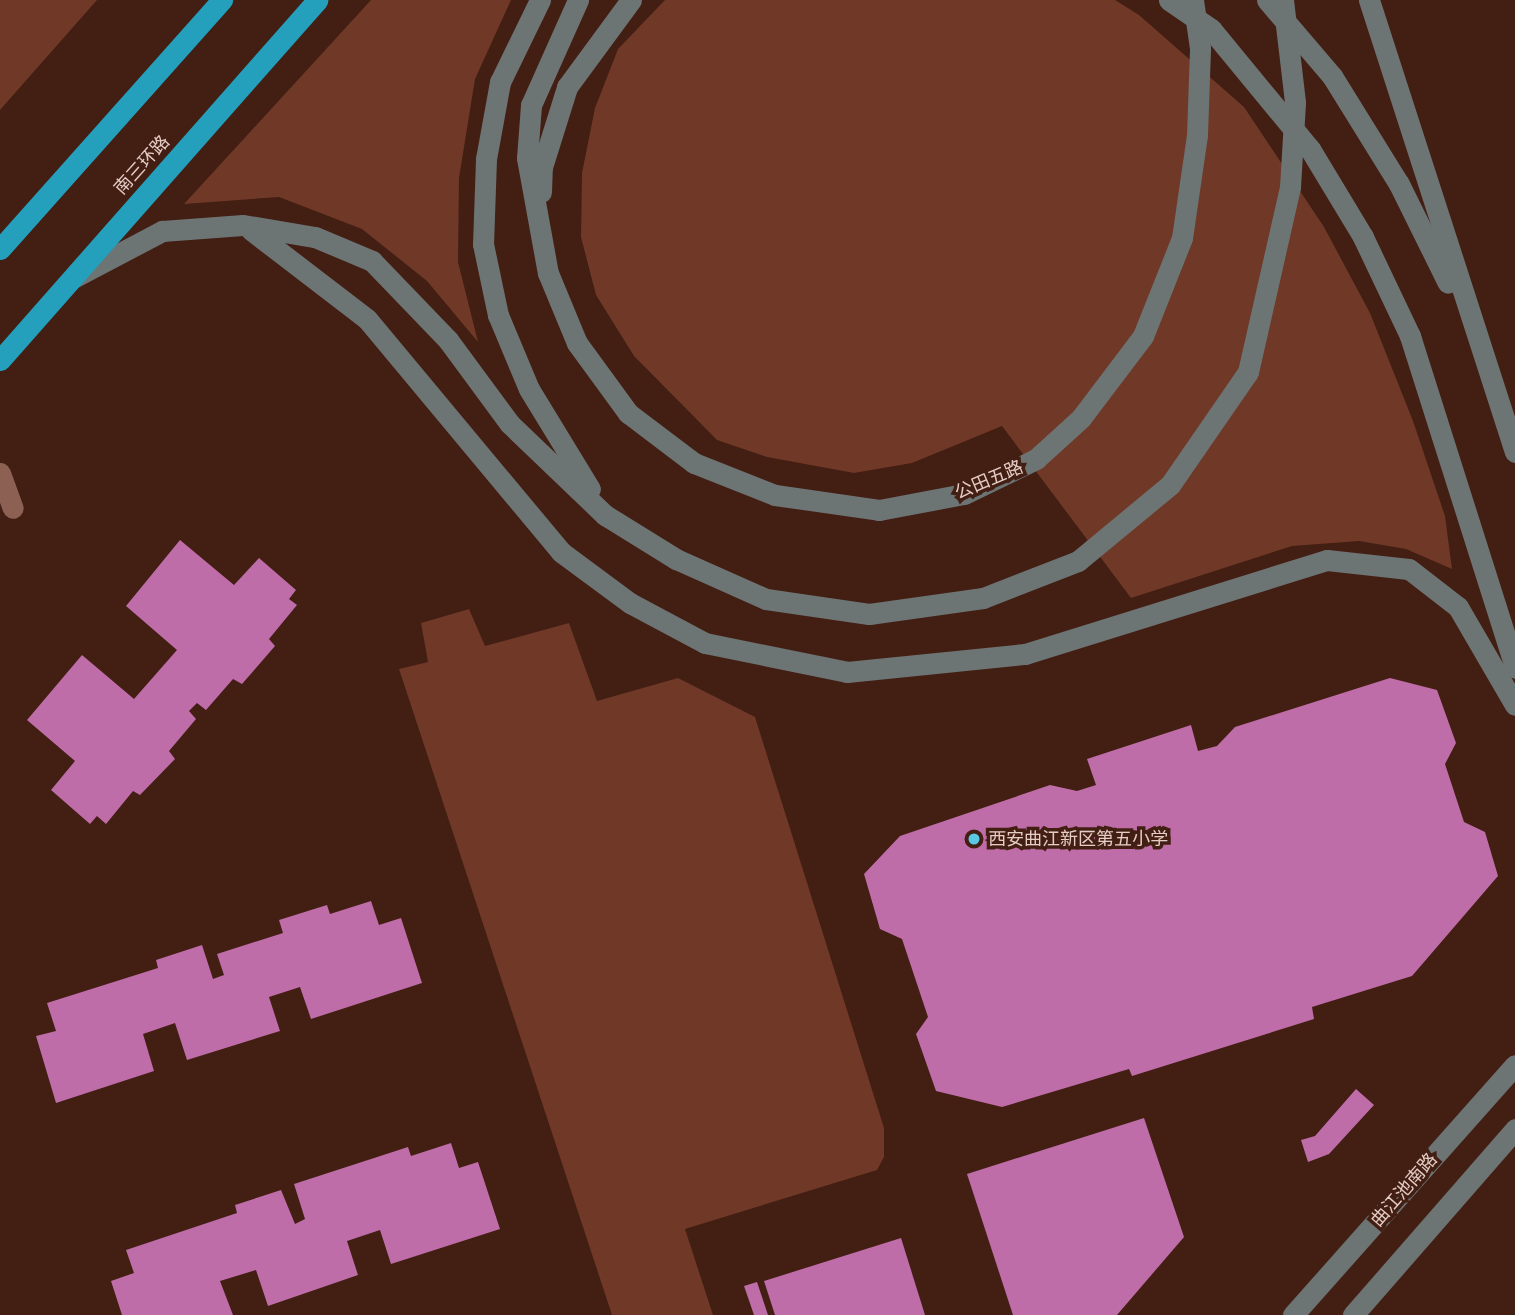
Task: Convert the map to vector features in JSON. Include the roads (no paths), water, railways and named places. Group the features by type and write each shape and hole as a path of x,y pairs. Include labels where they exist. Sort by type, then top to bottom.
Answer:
{"highway":[{"path":"0,249 222,0"},
{"name":"南三环路","path":"0,360 317,0"}],"main road":[{"path":"540,0 500,82 486,159 483,244 498,315 529,389 605,515"},
{"path":"541,223 527,158 531,105 578,0"},
{"path":"541,223 542,167 567,87 631,0"},
{"path":"1169,0 1211,29 1310,149 1363,237 1409,336 1515,668"},
{"name":"公田五路","path":"541,223 548,273 577,343 628,413 694,463 775,495 879,510 964,494 1036,459 1081,418 1143,336 1182,237 1197,135 1200,48 1193,0"},
{"path":"1266,0 1332,76 1399,184 1479,348"},
{"path":"71,279 162,231 243,225 315,237 372,261 449,340 510,424 605,515 676,559 766,599 869,614 984,598 1078,561 1170,485 1248,372 1290,187 1295,102 1283,0"},
{"path":"1369,0 1479,348 1515,452"},
{"path":"243,225 367,319 561,552 630,603 705,643 847,672 1025,654 1327,560 1409,569 1458,607 1515,705"},
{"name":"曲江池南路","path":"1293,1315 1515,1065"},
{"path":"1353,1315 1515,1129"}],"street":[{"path":"0,473 13,508"}],"place":[{"name":"西安曲江新区第五小学","path":"974,839"}]}
